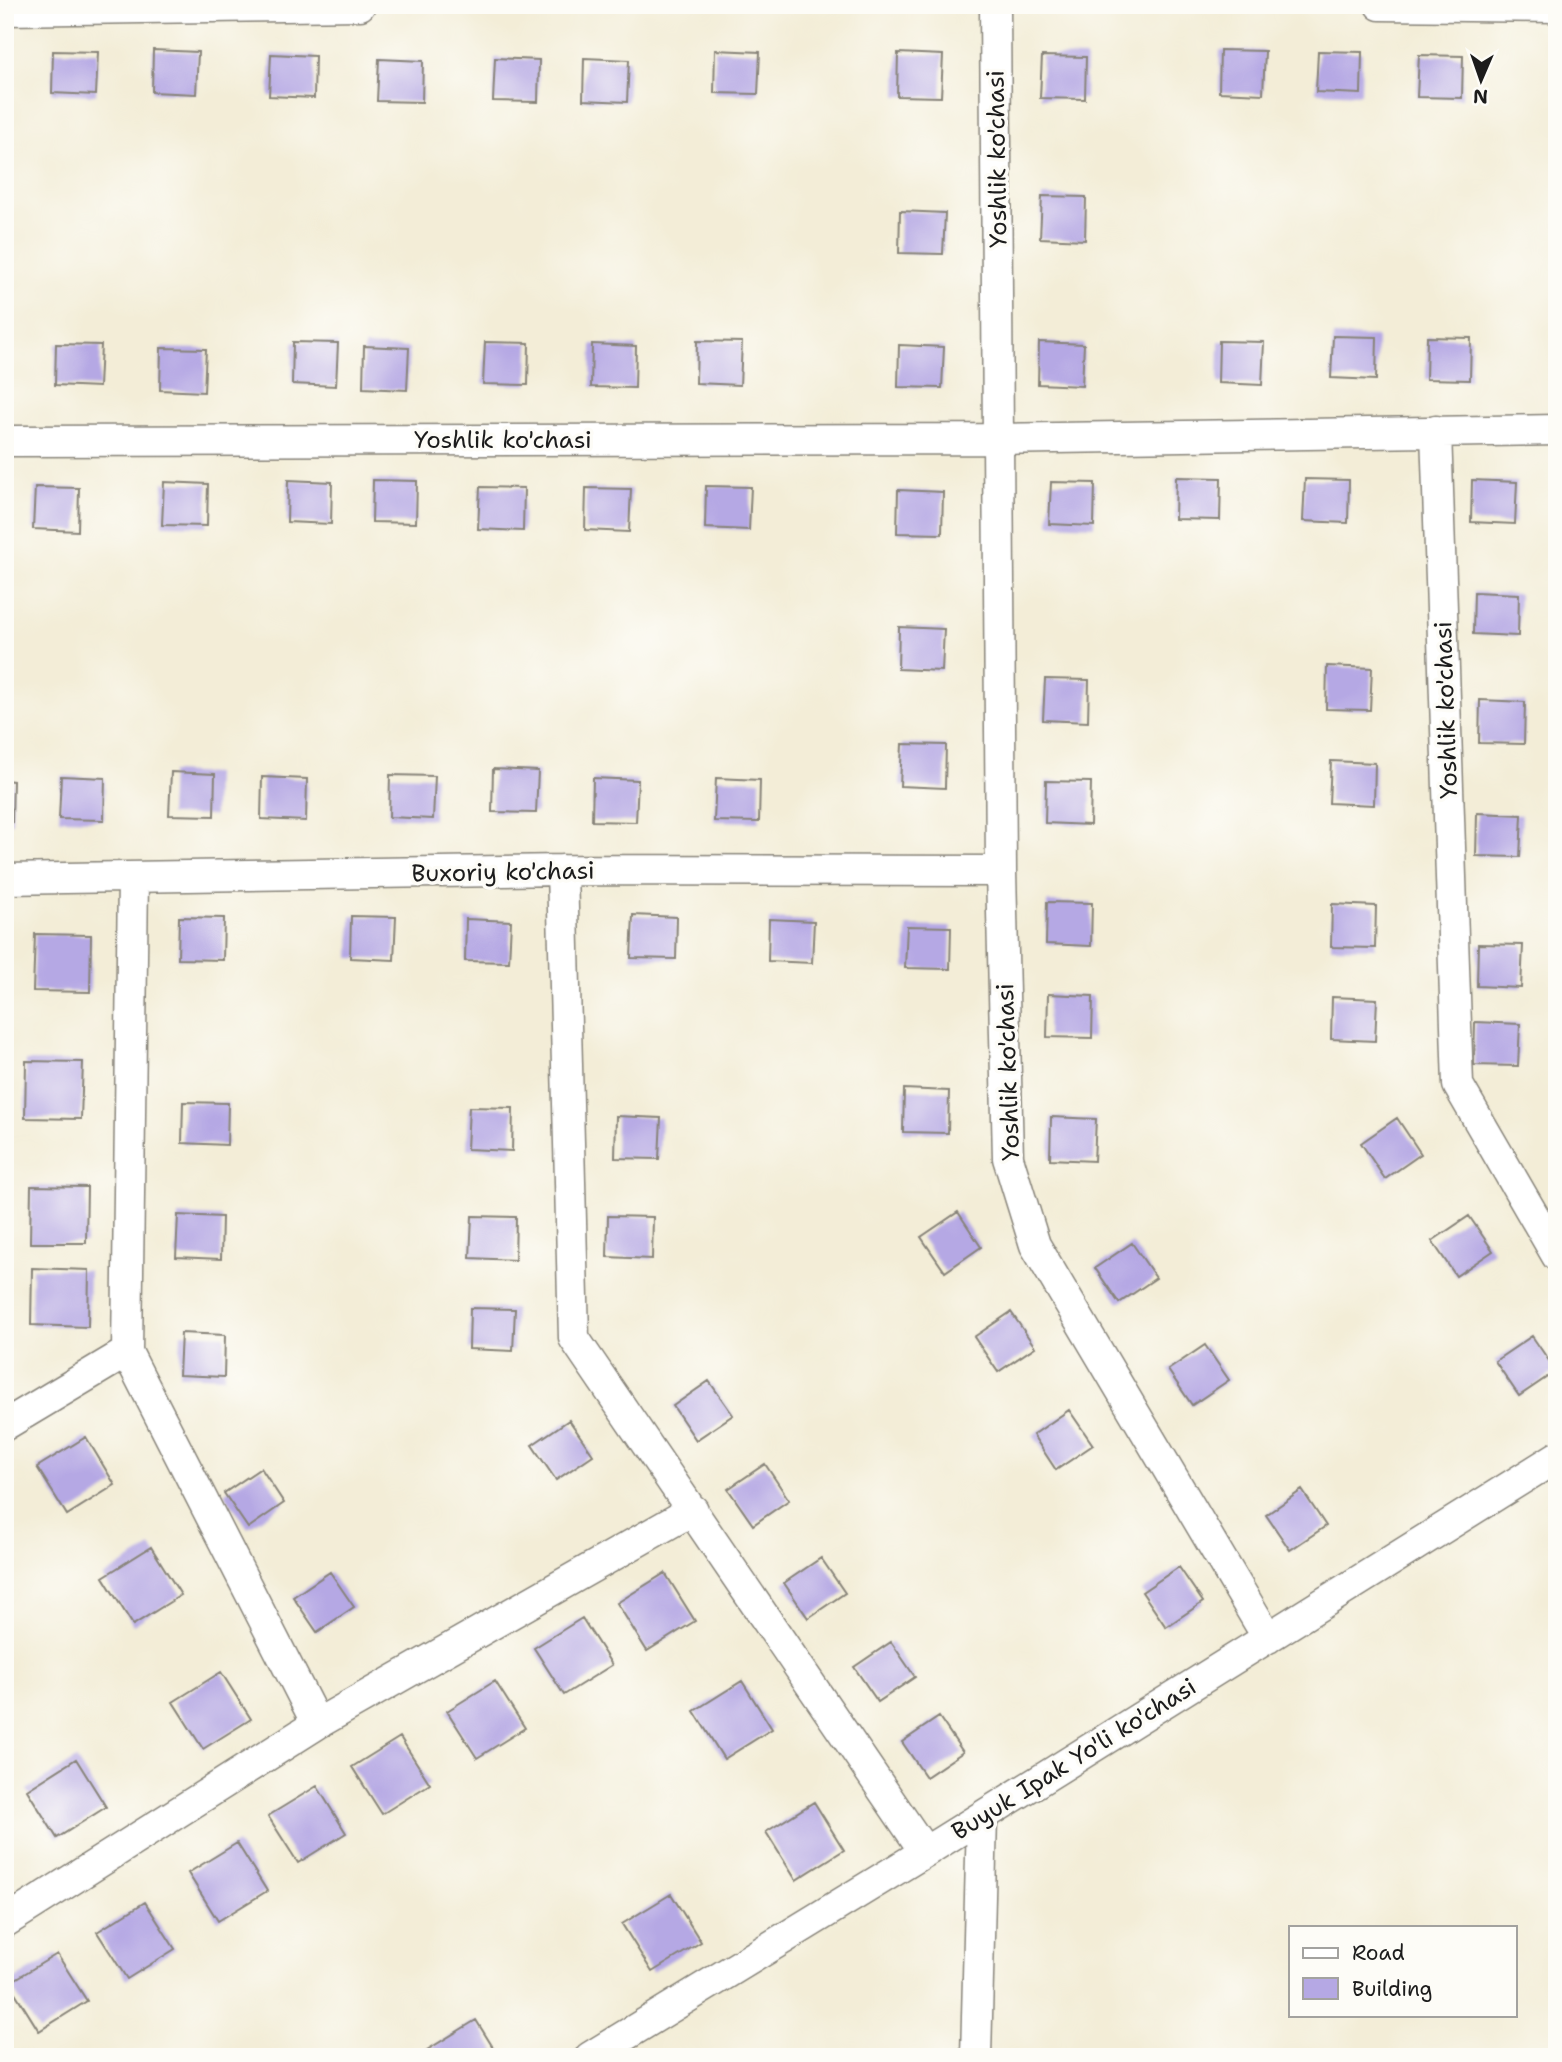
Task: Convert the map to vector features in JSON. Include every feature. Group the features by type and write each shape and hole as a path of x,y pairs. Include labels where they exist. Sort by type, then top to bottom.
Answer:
{"street":[{"path":"5,10 360,5"},
{"name":"Yoshlik ko'chasi","path":"995,5 1001,871 1008,1158 1035,1245 1268,1638"},
{"path":"1380,5 1557,7"},
{"name":"Yoshlik ko'chasi","path":"5,441 1000,439 1557,430"},
{"name":"Yoshlik ko'chasi","path":"1436,431 1458,1085 1557,1256"},
{"path":"562,870 574,1338 925,1852"},
{"name":"Buxoriy ko'chasi","path":"5,879 562,870 1001,871"},
{"path":"133,878 127,1352 317,1724"},
{"path":"5,1425 127,1352"},
{"name":"Buyuk Ipak Yo'li ko'chasi","path":"590,2057 982,1817 1557,1457"},
{"path":"5,1922 317,1724 693,1510"},
{"path":"976,2057 982,1817"}],"building":[{"path":"153,50 198,52 196,94 152,92"},
{"path":"715,50 760,52 758,94 714,93"},
{"path":"1220,50 1265,51 1263,94 1219,92"},
{"path":"53,51 98,52 96,95 52,93"},
{"path":"1318,51 1362,52 1361,94 1316,92"},
{"path":"898,53 943,55 941,97 897,96"},
{"path":"271,54 315,56 314,98 269,96"},
{"path":"1419,55 1463,56 1462,98 1417,97"},
{"path":"1042,56 1086,57 1085,99 1040,98"},
{"path":"495,58 539,60 538,102 493,101"},
{"path":"584,58 629,60 627,102 583,100"},
{"path":"379,59 423,61 422,102 377,101"},
{"path":"1042,196 1086,197 1085,240 1040,238"},
{"path":"900,211 945,213 943,254 899,253"},
{"path":"1333,336 1377,337 1376,380 1331,378"},
{"path":"1427,337 1471,338 1470,380 1426,379"},
{"path":"697,341 742,342 740,385 696,383"},
{"path":"1219,341 1264,342 1262,385 1218,383"},
{"path":"293,342 338,343 336,386 292,384"},
{"path":"485,342 529,343 528,385 483,384"},
{"path":"1039,342 1084,344 1082,386 1038,384"},
{"path":"56,344 101,345 99,387 55,385"},
{"path":"592,344 636,346 635,388 591,387"},
{"path":"899,345 944,347 942,388 898,387"},
{"path":"364,346 409,348 407,390 363,388"},
{"path":"161,348 206,349 204,392 160,390"},
{"path":"1176,477 1221,478 1220,520 1175,519"},
{"path":"1305,479 1349,480 1348,523 1303,521"},
{"path":"288,480 332,482 331,524 287,522"},
{"path":"373,480 417,481 416,523 372,522"},
{"path":"1472,480 1517,482 1515,524 1471,522"},
{"path":"164,482 208,484 207,526 162,525"},
{"path":"1051,482 1095,483 1094,526 1049,524"},
{"path":"706,486 751,487 749,530 705,528"},
{"path":"35,487 79,488 78,531 33,529"},
{"path":"480,487 524,488 523,531 478,529"},
{"path":"586,488 631,489 629,532 585,530"},
{"path":"898,490 943,492 942,534 897,533"},
{"path":"1474,592 1519,594 1518,636 1473,634"},
{"path":"899,627 944,629 942,671 898,669"},
{"path":"1327,666 1372,668 1370,710 1326,709"},
{"path":"1045,679 1089,680 1088,722 1043,720"},
{"path":"1480,700 1525,702 1524,744 1479,743"},
{"path":"902,744 946,745 945,788 900,786"},
{"path":"1331,761 1375,763 1374,805 1329,803"},
{"path":"493,769 538,771 536,813 492,812"},
{"path":"171,772 215,774 214,816 169,815"},
{"path":"390,775 435,776 433,819 389,817"},
{"path":"61,776 105,778 104,820 59,819"},
{"path":"262,777 307,779 306,821 261,819"},
{"path":"593,778 638,780 636,822 592,821"},
{"path":"716,778 760,780 759,822 714,821"},
{"path":"5,780 13,781 12,823 5,823"},
{"path":"1046,781 1091,782 1090,825 1045,823"},
{"path":"1477,813 1522,815 1520,857 1476,856"},
{"path":"1047,902 1092,903 1091,946 1046,944"},
{"path":"1332,904 1376,906 1375,948 1331,947"},
{"path":"633,915 677,917 676,959 631,958"},
{"path":"351,916 396,917 394,960 350,958"},
{"path":"179,917 224,918 223,960 178,959"},
{"path":"466,919 511,921 509,962 465,961"},
{"path":"769,919 814,921 812,963 768,961"},
{"path":"907,926 951,927 950,969 905,968"},
{"path":"35,934 91,935 90,992 33,991"},
{"path":"1478,944 1523,945 1521,988 1477,986"},
{"path":"1048,994 1093,996 1092,1038 1047,1037"},
{"path":"1332,997 1377,999 1375,1041 1331,1039"},
{"path":"1475,1022 1520,1024 1518,1066 1474,1065"},
{"path":"26,1061 83,1062 81,1119 25,1118"},
{"path":"904,1089 949,1091 948,1133 903,1132"},
{"path":"183,1102 228,1103 227,1145 182,1143"},
{"path":"469,1107 513,1108 512,1151 467,1149"},
{"path":"616,1116 661,1118 659,1159 615,1158"},
{"path":"1051,1117 1096,1119 1094,1161 1050,1159"},
{"path":"1397,1118 1421,1154 1385,1179 1361,1143"},
{"path":"31,1186 87,1187 86,1243 30,1243"},
{"path":"958,1212 981,1247 945,1272 921,1237"},
{"path":"178,1215 222,1217 221,1259 176,1257"},
{"path":"472,1216 516,1217 515,1260 470,1258"},
{"path":"608,1216 653,1217 652,1259 607,1257"},
{"path":"1469,1216 1493,1251 1456,1276 1432,1241"},
{"path":"1132,1243 1156,1278 1119,1303 1095,1268"},
{"path":"32,1268 89,1270 88,1327 31,1325"},
{"path":"470,1308 515,1309 513,1351 469,1349"},
{"path":"1011,1312 1035,1347 998,1372 974,1337"},
{"path":"181,1333 225,1335 224,1377 179,1375"},
{"path":"1532,1336 1556,1371 1519,1396 1495,1361"},
{"path":"1205,1345 1229,1380 1192,1405 1168,1370"},
{"path":"709,1381 733,1415 696,1440 673,1406"},
{"path":"1069,1410 1093,1445 1056,1470 1033,1435"},
{"path":"569,1420 593,1455 556,1480 532,1445"},
{"path":"86,1437 115,1485 67,1515 37,1467"},
{"path":"765,1464 789,1500 753,1525 728,1489"},
{"path":"261,1468 284,1503 248,1528 224,1493"},
{"path":"1302,1490 1326,1526 1290,1550 1266,1515"},
{"path":"151,1547 181,1595 133,1625 103,1577"},
{"path":"821,1558 845,1593 808,1618 784,1583"},
{"path":"1179,1567 1203,1602 1166,1627 1142,1592"},
{"path":"330,1572 354,1607 317,1632 293,1597"},
{"path":"665,1573 695,1621 647,1651 617,1603"},
{"path":"582,1618 612,1665 564,1695 534,1648"},
{"path":"891,1642 915,1677 878,1702 854,1667"},
{"path":"221,1672 251,1719 203,1749 173,1702"},
{"path":"495,1681 525,1728 477,1758 447,1711"},
{"path":"742,1681 772,1729 724,1759 694,1711"},
{"path":"939,1717 963,1752 926,1777 902,1742"},
{"path":"400,1737 430,1784 382,1814 352,1767"},
{"path":"76,1759 106,1807 57,1838 27,1790"},
{"path":"317,1786 346,1833 298,1863 268,1816"},
{"path":"814,1802 844,1850 796,1880 766,1832"},
{"path":"237,1843 267,1891 218,1921 188,1873"},
{"path":"671,1894 701,1942 652,1972 622,1924"},
{"path":"145,1902 175,1949 127,1979 97,1932"},
{"path":"57,1954 87,2001 39,2031 9,1983"},
{"path":"476,2020 499,2057 432,2057 427,2050"}]}
